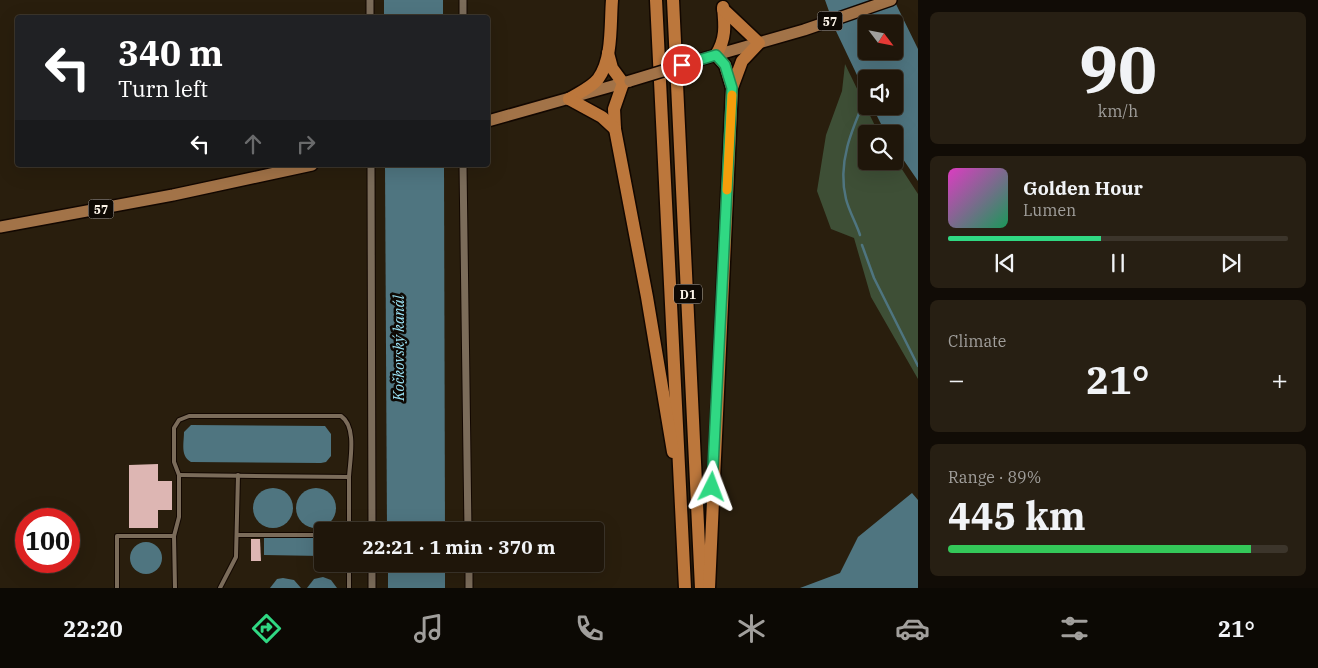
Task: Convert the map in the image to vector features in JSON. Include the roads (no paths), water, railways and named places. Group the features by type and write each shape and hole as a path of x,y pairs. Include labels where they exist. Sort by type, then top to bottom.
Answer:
{"highway":[{"path":"612,0 608,53 597,80 569,99 595,112 615,129"},
{"name":"D1","path":"656,0 685,588"},
{"name":"D1","path":"673,0 701,588"},
{"path":"710,588 732,88 742,61 763,42 723,4"},
{"path":"723,4 724,38 713,56 725,65 732,88"},
{"path":"608,53 612,68 626,82 614,108 615,129 647,297 682,513"}],"main road":[{"name":"57","path":"490,120 763,42 891,0"},
{"name":"57","path":"0,227 164,197 303,167"}],"street":[{"path":"370,0 370,15"},
{"path":"463,0 463,15"},
{"path":"371,167 372,522"},
{"path":"463,167 468,522"},
{"path":"372,572 372,588"},
{"path":"468,572 469,588"}],"lane":[{"path":"175,588 174,536 179,517 179,474 174,462 174,428 179,420 189,416 341,416 347,420 350,428 349,522"},
{"path":"179,474 349,477"},
{"path":"220,588 236,557 238,475"},
{"path":"238,536 314,535"},
{"path":"117,588 117,536 174,536"},
{"path":"349,572 349,588"}],"water":[{"path":"384,0 443,0 443,15 384,15"},
{"path":"825,0 894,0 901,15 858,15 858,60 903,60 903,18 918,49 918,181 903,159 903,125 882,125 876,115 903,115 903,70 858,70 858,77 836,31"},
{"name":"Kočkovský kanál","path":"385,167 444,167 445,522 387,522"},
{"path":"191,425 325,426 331,434 331,456 326,462 321,463 191,462 185,456 183,445 184,432"},
{"path":"273,488 287,494 293,508 287,522 273,528 259,522 253,508 259,494"},
{"path":"316,488 330,494 335,504 335,512 330,522 314,522 314,528 302,522 296,508 302,494"},
{"path":"912,493 918,500 918,588 800,588 840,573 858,537"},
{"path":"264,538 314,538 314,556 264,555"},
{"path":"146,542 158,546 162,558 158,570 146,574 134,570 130,558 134,546"},
{"path":"388,572 445,572 445,588 388,588"},
{"path":"323,577 331,580 337,588 307,588 314,579"},
{"path":"277,579 294,580 301,588 270,588"}],"waterway":[{"path":"858,115 847,147 843,172 846,199 860,235"},
{"path":"862,245 874,278 918,366"}]}
